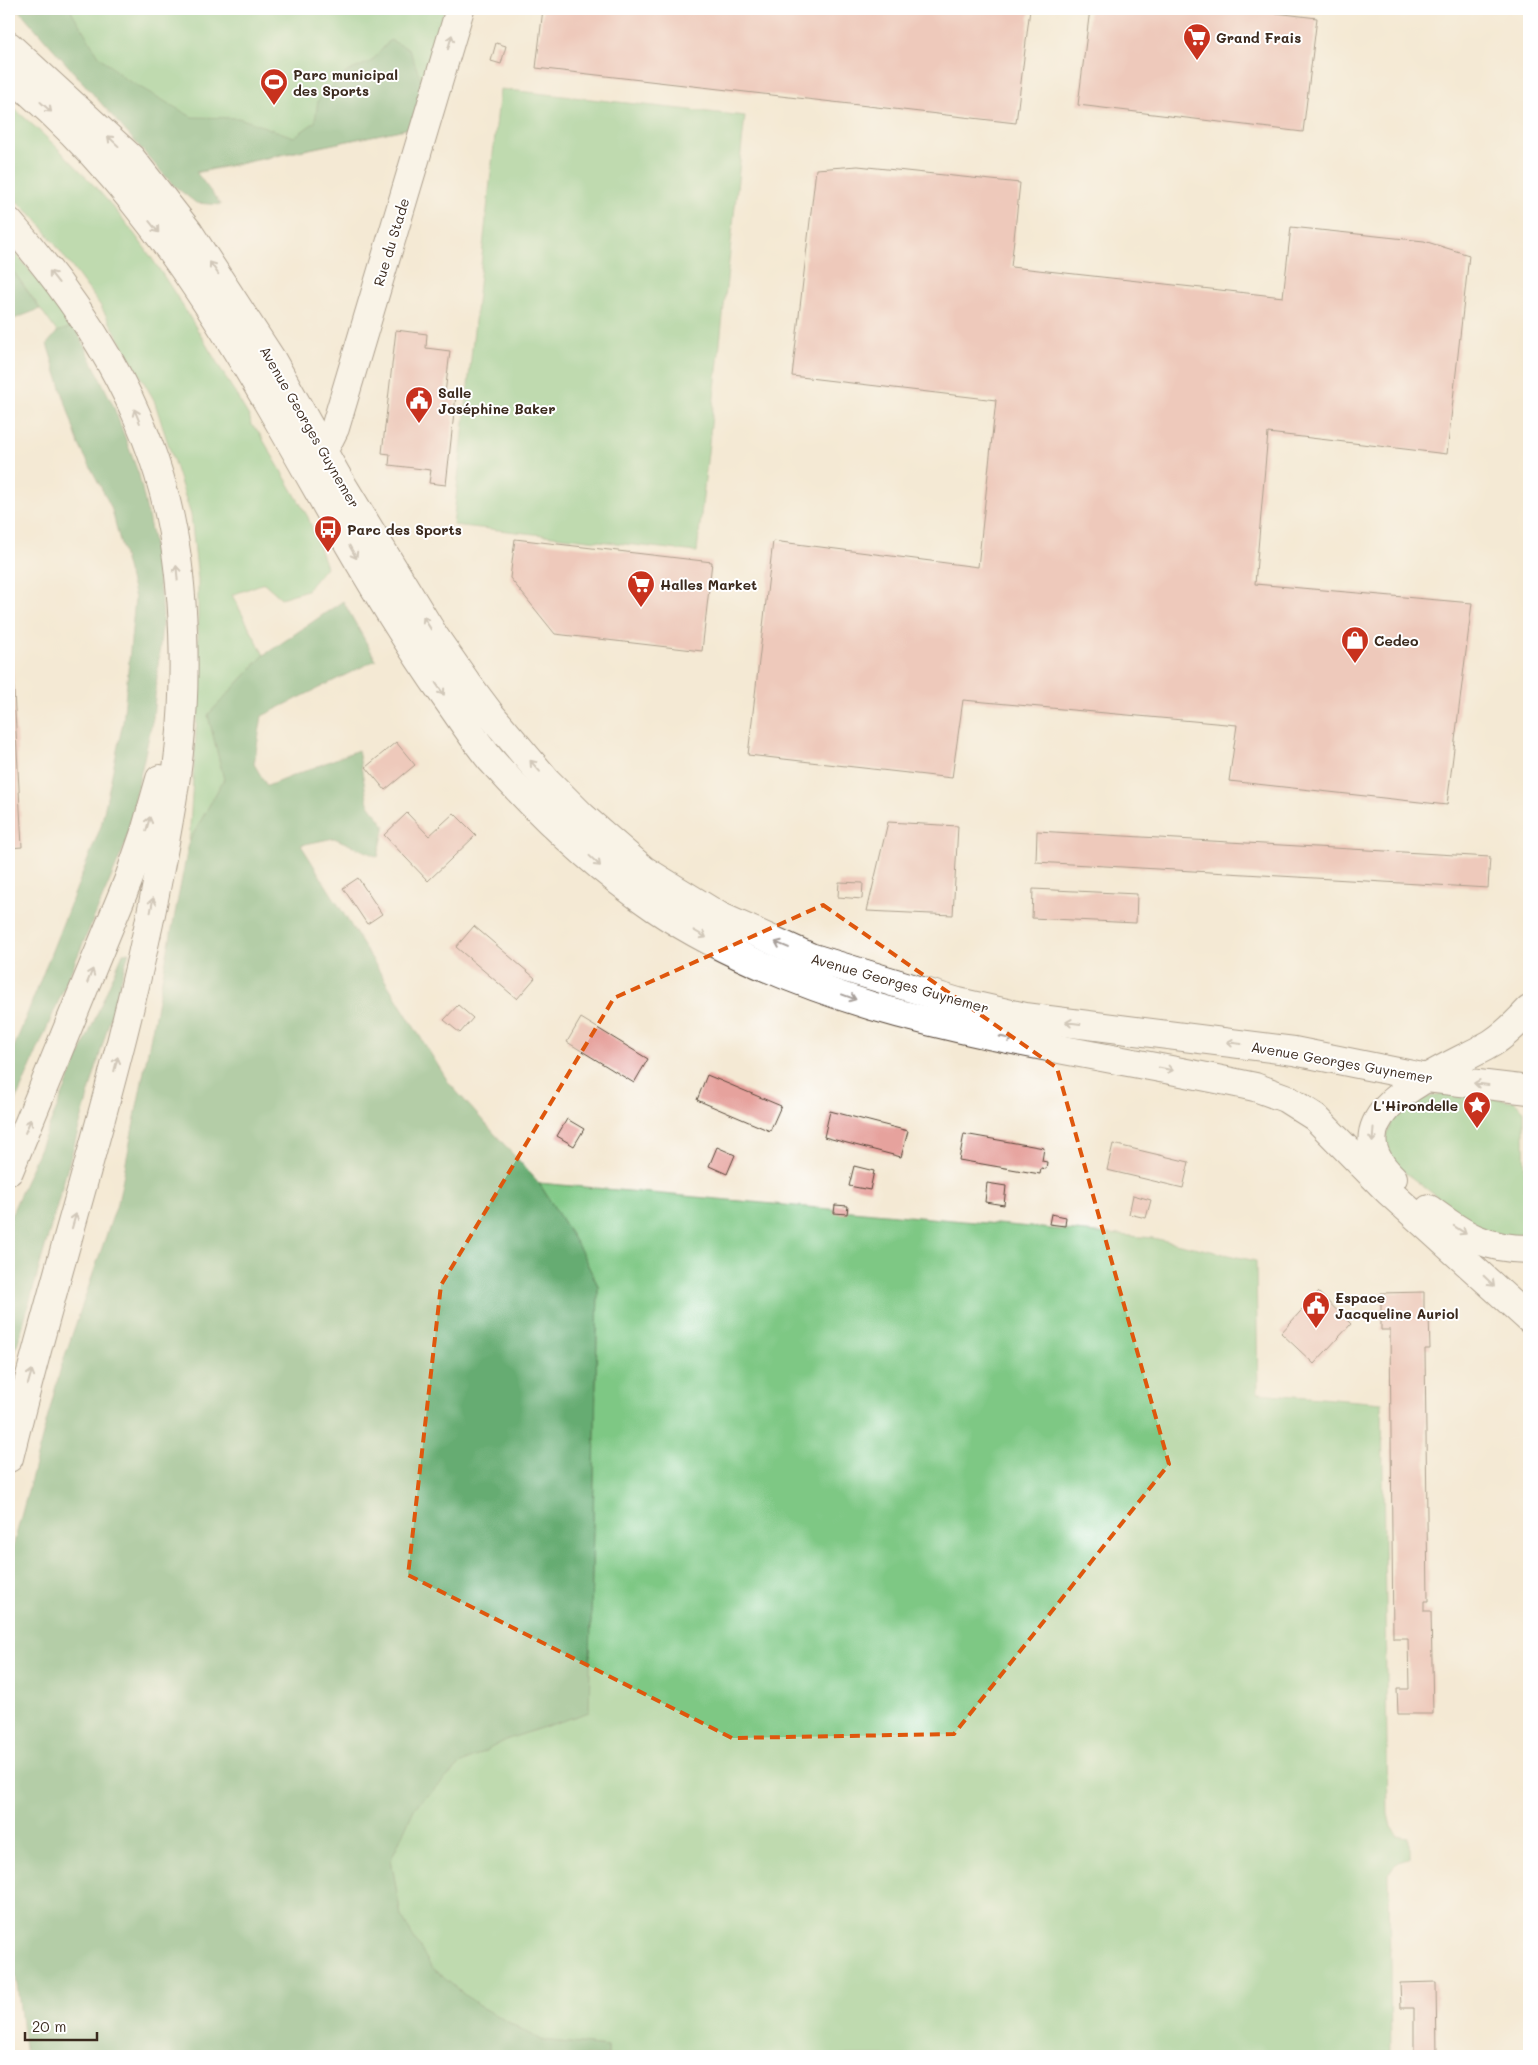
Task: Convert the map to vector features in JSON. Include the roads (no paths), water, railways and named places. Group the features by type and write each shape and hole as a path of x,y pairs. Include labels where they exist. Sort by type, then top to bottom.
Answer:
{"main road":[{"name":"Rue du Stade","path":"313,458 335,428 460,9"},
{"name":"Avenue Georges Guynemer","path":"9,46 131,158 188,231 272,360 313,458"},
{"name":"Avenue Georges Guynemer","path":"9,75 68,127 120,185 171,250 435,637 491,715 547,781 606,839 644,870 720,916 801,953 958,1002 1025,1017 1294,1051 1427,1078 1529,1090"},
{"path":"9,222 82,314 122,383 137,416 161,483 174,538 181,622 182,680 179,756 138,976 90,1166 9,1458"},
{"path":"313,458 376,594 489,758 534,791 572,830 606,839"},
{"path":"9,1171 125,889 146,832 169,730 181,622"},
{"name":"Avenue Georges Guynemer","path":"489,758 546,817 606,872 658,910 716,943 773,970 872,1006 984,1033 1228,1081 1285,1098 1314,1117 1389,1192 1529,1319"},
{"path":"644,870 658,910"},
{"path":"1529,1010 1493,1042 1427,1078 1384,1108 1372,1130 1372,1149 1380,1165 1420,1202 1475,1239 1490,1246 1529,1249"},
{"path":"1389,1192 1420,1202 1440,1237"}],"place":[{"name":"Grand Frais","path":"1197,61"},
{"name":"Parc municipal des Sports","path":"274,106"},
{"name":"Salle Joséphine Baker","path":"419,424"},
{"name":"Parc des Sports","path":"328,553"},
{"name":"Halles Market","path":"641,608"},
{"name":"Cedeo","path":"1355,664"},
{"name":"L'Hirondelle","path":"1477,1129"},
{"name":"Espace Jacqueline Auriol","path":"1316,1329"}]}
